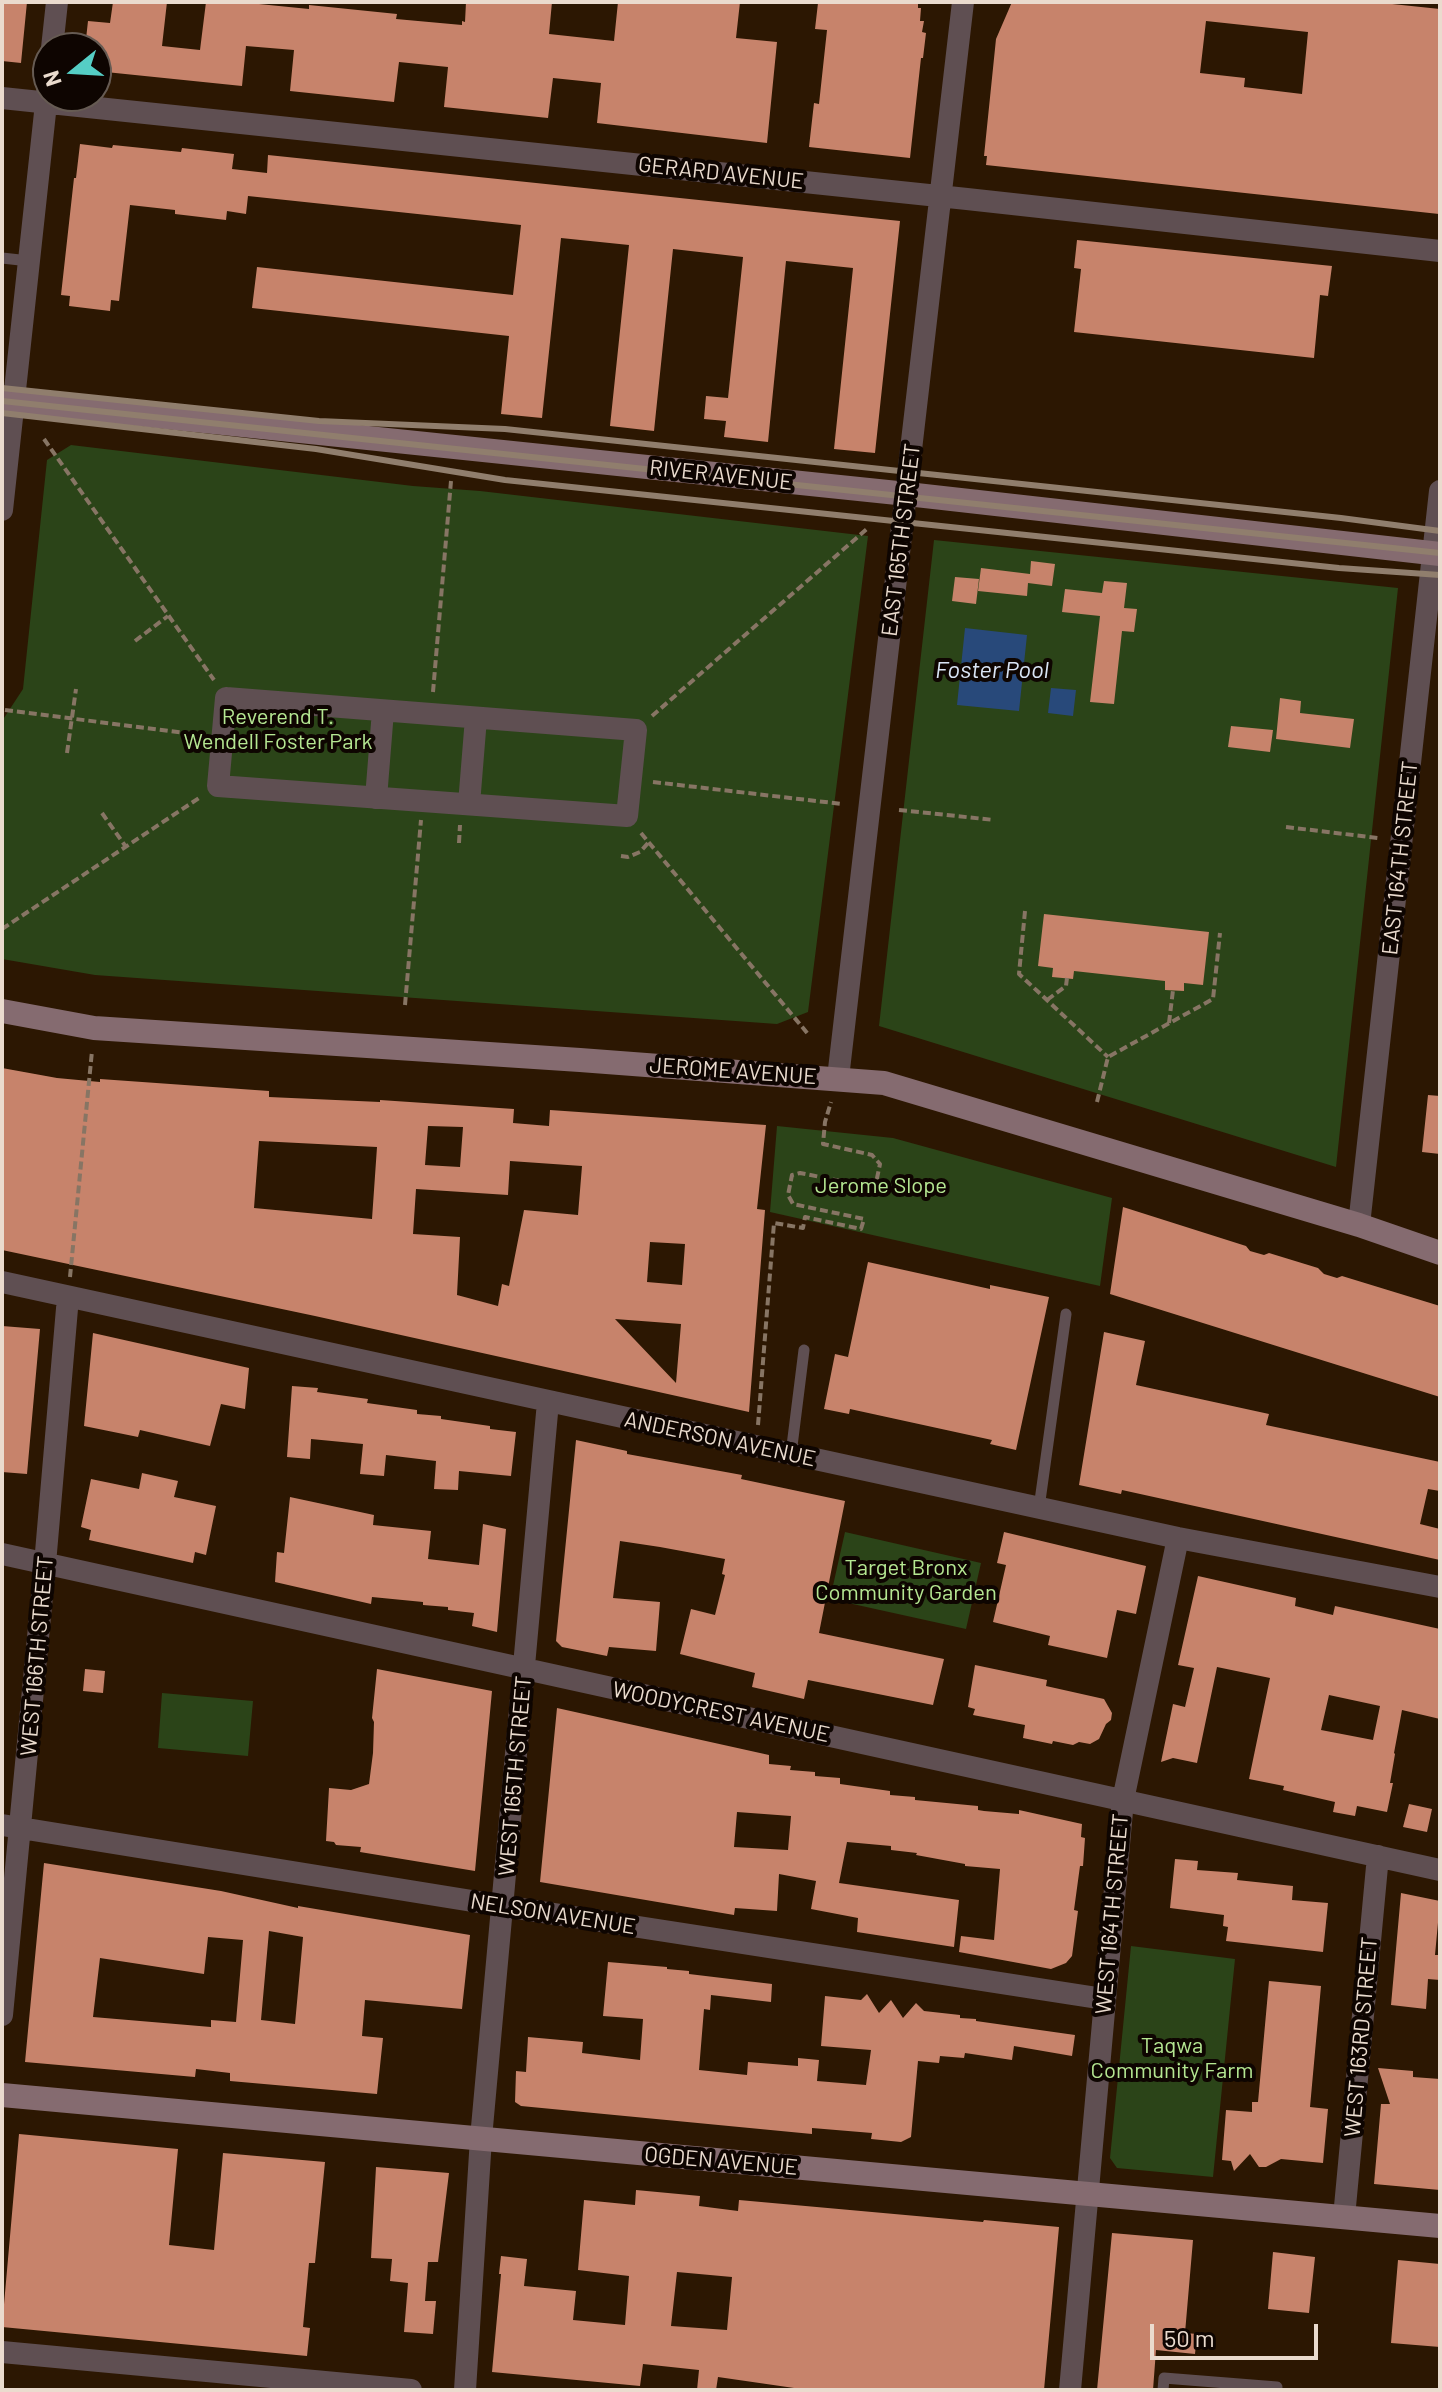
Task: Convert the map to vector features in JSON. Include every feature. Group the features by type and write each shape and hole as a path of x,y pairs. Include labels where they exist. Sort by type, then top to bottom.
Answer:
{"main road":[{"name":"RIVER AVENUE","path":"8,401 907,494 1437,554"},
{"name":"JEROME AVENUE","path":"2,1011 94,1028 884,1083 1359,1225 1440,1253"},
{"name":"OGDEN AVENUE","path":"2,2095 1440,2226"}],"street":[{"path":"54,32 57,2"},
{"name":"EAST 165TH STREET","path":"838,1078 963,2"},
{"name":"GERARD AVENUE","path":"2,98 32,95"},
{"name":"GERARD AVENUE","path":"112,101 1440,251"},
{"path":"2,510 8,401 29,261 45,112"},
{"name":"EAST 164TH STREET","path":"1359,1225 1437,554 1440,491"},
{"path":"226,698 431,714 636,730 627,816 218,786 226,698"},
{"path":"376,798 383,711"},
{"path":"469,804 476,718"},
{"name":"ANDERSON AVENUE","path":"2,1282 1178,1538 1440,1587"},
{"name":"WEST 166TH STREET","path":"2,2015 11,1826 45,1564 68,1297"},
{"name":"WEST 165TH STREET","path":"465,2390 481,2138 548,1402"},
{"name":"WEST 164TH STREET","path":"1070,2390 1123,1800 1178,1538"},
{"name":"WOODYCREST AVENUE","path":"2,1554 1440,1870"},
{"name":"NELSON AVENUE","path":"11,1826 1104,1999"},
{"name":"WEST 163RD STREET","path":"1344,2217 1378,1856"},
{"path":"2,2352 411,2390"}],"lane":[{"path":"2,258 29,261"},
{"path":"1039,1508 1066,1314"},
{"path":"791,1454 804,1350"},
{"path":"1163,2390 1164,2378 1277,2387"}],"path":[{"path":"44,439 226,698"},
{"path":"431,714 451,481"},
{"path":"636,730 868,528"},
{"path":"135,641 169,615"},
{"path":"67,753 76,689"},
{"path":"5,710 222,738"},
{"path":"631,779 842,804"},
{"path":"2,929 218,786"},
{"path":"405,1005 423,801"},
{"path":"899,810 994,820"},
{"path":"102,813 126,847"},
{"path":"627,816 808,1034"},
{"path":"1286,827 1378,838"},
{"path":"621,856 628,857 640,852 648,843"},
{"path":"1025,911 1019,974 1108,1057"},
{"path":"1097,1102 1108,1057 1213,999 1220,933"},
{"path":"1047,1000 1066,986 1067,978"},
{"path":"1169,1023 1173,990"},
{"path":"71,1266 94,1028"},
{"path":"758,1425 774,1223 803,1228 805,1217 861,1229 864,1219 793,1204 788,1195 792,1175 800,1173 867,1186 876,1183 880,1164 872,1155 823,1144 825,1122 838,1078"}],"green space":[{"name":"Reverend T. Wendell Foster Park","path":"71,445 868,536 808,1012 777,1024 95,975 2,959 2,721 23,689 47,460"},
{"path":"934,540 1398,588 1336,1167 879,1026"},
{"name":"Jerome Slope","path":"777,1126 893,1138 1112,1198 1100,1286 770,1212"},
{"name":"Target Bronx Community Garden","path":"845,1532 981,1563 966,1629 830,1599"},
{"path":"162,1693 253,1701 248,1756 158,1748"},
{"name":"Taqwa Community Farm","path":"1131,1946 1235,1959 1213,2177 1117,2168 1110,2158"}],"water":[{"name":"Foster Pool","path":"965,628 1027,635 1019,711 957,705"},
{"path":"1051,688 1076,690 1073,716 1048,713"}],"building":[{"path":"2,2 27,2 21,63 2,61"},
{"path":"113,2 167,2 162,46 200,50 206,2 309,9 309,5 397,14 396,19 462,25 462,21 465,22 466,2 552,2 549,34 614,41 618,2 740,2 736,38 777,42 767,143 597,123 601,83 553,78 548,118 444,107 448,67 399,62 394,102 290,91 294,50 246,46 242,86 112,73 112,32 87,32 88,21 110,23"},
{"path":"918,2 918,8 921,8 920,21 924,21 922,32 926,33 910,158 809,147 814,103 819,104 827,30 815,29 818,3"},
{"path":"1012,2 1373,2 1440,9 1439,214 986,165 987,156 984,156 996,39","holes":["1206,21 1308,32 1302,94 1244,87 1245,78 1200,73"]},
{"path":"80,144 181,152 182,148 234,154 232,169 267,173 268,155 900,221 875,453 834,449 853,268 786,261 768,442 724,437 726,421 704,419 706,396 728,398 743,257 673,249 654,431 610,426 629,245 561,238 542,418 501,414 509,336 252,308 257,267 513,295 521,225 248,196 246,214 227,211 226,220 130,205 119,301 111,300 110,311 69,306 70,296 61,295"},
{"path":"1077,240 1332,266 1328,296 1320,295 1314,358 1074,332 1081,269 1074,268"},
{"path":"1031,561 1055,564 1052,586 1028,583 1027,596 978,591 981,568 1030,574"},
{"path":"955,577 979,579 976,604 952,601"},
{"path":"1104,581 1127,583 1124,608 1137,609 1134,632 1122,631 1114,704 1090,702 1100,616 1062,612 1065,589 1102,593"},
{"path":"1280,698 1301,701 1300,713 1354,719 1350,748 1276,739"},
{"path":"1231,726 1273,730 1270,752 1228,747"},
{"path":"1044,914 1209,932 1203,985 1184,983 1184,991 1165,990 1165,981 1074,971 1073,979 1052,977 1053,968 1038,966"},
{"path":"2,1068 100,1082 100,1079 269,1091 269,1097 380,1100 514,1109 513,1123 549,1126 550,1110 766,1125 757,1209 765,1210 749,1412 2,1250","holes":["428,1126 463,1127 460,1167 425,1165","259,1141 377,1147 372,1219 254,1208","510,1161 582,1166 578,1215 524,1210 509,1286 502,1284 498,1306 457,1295 460,1237 413,1234 416,1189 508,1195","650,1242 685,1244 682,1285 647,1282","615,1319 681,1324 676,1383"]},
{"path":"1428,1095 1440,1096 1440,1154 1422,1152"},
{"path":"1123,1207 1246,1246 1250,1251 1264,1255 1269,1253 1318,1268 1324,1274 1337,1278 1342,1276 1440,1306 1440,1397 1110,1294"},
{"path":"868,1262 990,1289 990,1285 1049,1297 1016,1450 990,1444 992,1440 850,1409 849,1414 824,1409 835,1354 848,1357"},
{"path":"2,1326 40,1329 27,1474 2,1472"},
{"path":"1104,1332 1145,1341 1136,1385 1269,1414 1266,1425 1440,1462 1440,1491 1428,1489 1420,1524 1440,1529 1440,1560 1122,1490 1121,1494 1079,1485"},
{"path":"93,1333 249,1368 245,1409 221,1404 210,1446 140,1430 138,1437 84,1426"},
{"path":"292,1386 318,1388 317,1392 368,1399 367,1403 417,1410 417,1414 516,1432 511,1476 459,1471 458,1490 434,1489 436,1461 386,1455 384,1476 360,1474 363,1444 311,1439 310,1459 287,1457"},
{"path":"576,1440 627,1451 627,1454 742,1475 741,1479 845,1501 819,1633 944,1659 933,1705 808,1680 804,1699 752,1687 755,1673 680,1654 691,1609 715,1615 725,1575 722,1574 725,1559 660,1547 620,1541 613,1598 660,1602 656,1651 609,1647 607,1656 562,1647 556,1641"},
{"path":"142,1473 178,1481 174,1497 216,1506 206,1555 195,1552 193,1563 89,1540 91,1530 81,1527 91,1479 139,1489"},
{"path":"290,1497 374,1515 373,1525 431,1531 428,1559 479,1565 483,1524 506,1529 497,1632 472,1626 474,1613 448,1610 448,1607 372,1597 371,1604 275,1582 277,1552 284,1553"},
{"path":"1004,1532 1146,1566 1136,1614 1117,1610 1107,1658 1048,1645 1050,1636 993,1622 1006,1565 997,1563"},
{"path":"1198,1576 1296,1598 1295,1606 1333,1615 1335,1606 1440,1629 1440,1719 1402,1710 1387,1812 1357,1806 1355,1816 1333,1812 1335,1802 1249,1779 1270,1678 1217,1667 1197,1763 1173,1758 1161,1762 1173,1704 1185,1707 1194,1668 1178,1665","holes":["1329,1695 1380,1706 1373,1740 1321,1730"]},
{"path":"975,1665 1047,1680 1046,1686 1104,1699 1112,1713 1111,1720 1099,1739 1090,1744 1053,1741 1052,1744 1023,1738 1025,1725 973,1715 975,1709 968,1707"},
{"path":"85,1669 105,1671 103,1693 83,1691"},
{"path":"377,1669 492,1691 475,1871 360,1852 361,1847 326,1841 329,1788 351,1790 369,1784"},
{"path":"557,1708 769,1755 769,1764 815,1772 815,1776 840,1778 840,1784 890,1791 890,1795 915,1797 915,1800 978,1806 978,1810 984,1811 1019,1814 1019,1810 1082,1824 1081,1837 1085,1838 1074,1910 1078,1911 1072,1956 1066,1963 1051,1969 959,1952 961,1936 994,1940 1000,1869 965,1866 917,1853 891,1850 891,1846 847,1842 839,1883 959,1900 954,1947 857,1932 858,1918 811,1909 816,1881 779,1874 777,1911 735,1908 734,1915 540,1882","holes":["737,1812 791,1816 788,1850 734,1847"]},
{"path":"1409,1804 1432,1809 1427,1832 1403,1827"},
{"path":"1175,1859 1198,1861 1197,1870 1238,1873 1237,1880 1293,1886 1292,1900 1328,1903 1323,1952 1226,1941 1228,1927 1223,1926 1224,1915 1170,1908"},
{"path":"44,1863 470,1935 462,2009 365,2000 362,2036 383,2038 377,2094 230,2081 230,2073 196,2069 195,2077 25,2062","holes":["269,1931 303,1937 295,2024 261,2020","208,1937 243,1940 236,2022 211,2020 211,2027 93,2017 100,1958 204,1974"]},
{"path":"1401,1893 1440,1901 1435,1955 1440,1955 1440,1980 1428,1979 1426,2009 1391,2005"},
{"path":"608,1962 667,1967 689,1971 689,1974 772,1984 771,2002 711,1995 710,2010 704,2009 699,2070 747,2075 748,2062 798,2066 798,2058 819,2060 817,2081 866,2085 871,2050 821,2046 825,1996 861,2000 867,1994 879,2013 891,2000 903,2018 916,2003 924,2011 1075,2035 1072,2056 1014,2046 1012,2060 965,2053 964,2058 940,2056 939,2063 918,2061 911,2137 901,2142 871,2139 872,2133 812,2128 812,2134 521,2106 515,2102 516,2071 526,2072 528,2037 583,2042 582,2053 640,2060 643,2019 603,2016"},
{"path":"1269,1981 1321,1986 1310,2107 1328,2109 1323,2163 1281,2159 1259,2167 1250,2154 1234,2171 1231,2161 1222,2160 1226,2110 1252,2112 1252,2102 1258,2102"},
{"path":"1378,2068 1413,2071 1413,2077 1440,2079 1440,2190 1374,2184 1381,2104 1390,2104"},
{"path":"19,2134 178,2149 169,2245 214,2250 223,2153 325,2162 315,2263 309,2263 303,2327 310,2328 307,2356 2,2327"},
{"path":"376,2167 449,2173 438,2262 428,2262 425,2301 436,2301 433,2334 404,2332 408,2283 390,2281 392,2259 371,2258"},
{"path":"636,2190 700,2196 699,2206 738,2211 739,2200 1059,2227 1044,2390 794,2390 718,2377 716,2390 697,2390 699,2370 643,2364 640,2386 492,2372 501,2256 527,2259 524,2286 576,2291 573,2320 625,2325 629,2276 578,2270 584,2200 635,2205","holes":["677,2272 732,2277 727,2330 671,2326"]},
{"path":"1112,2233 1193,2240 1185,2333 1197,2334 1195,2354 1156,2350 1153,2390 1097,2390"},
{"path":"1273,2252 1315,2257 1309,2313 1268,2309"},
{"path":"1398,2260 1440,2264 1440,2347 1391,2343"}],"railway":[{"path":"2,388 319,421 505,429 1440,531"},
{"path":"2,401 1440,553"},
{"path":"2,413 316,449 505,480 1339,568 1440,575"}]}
